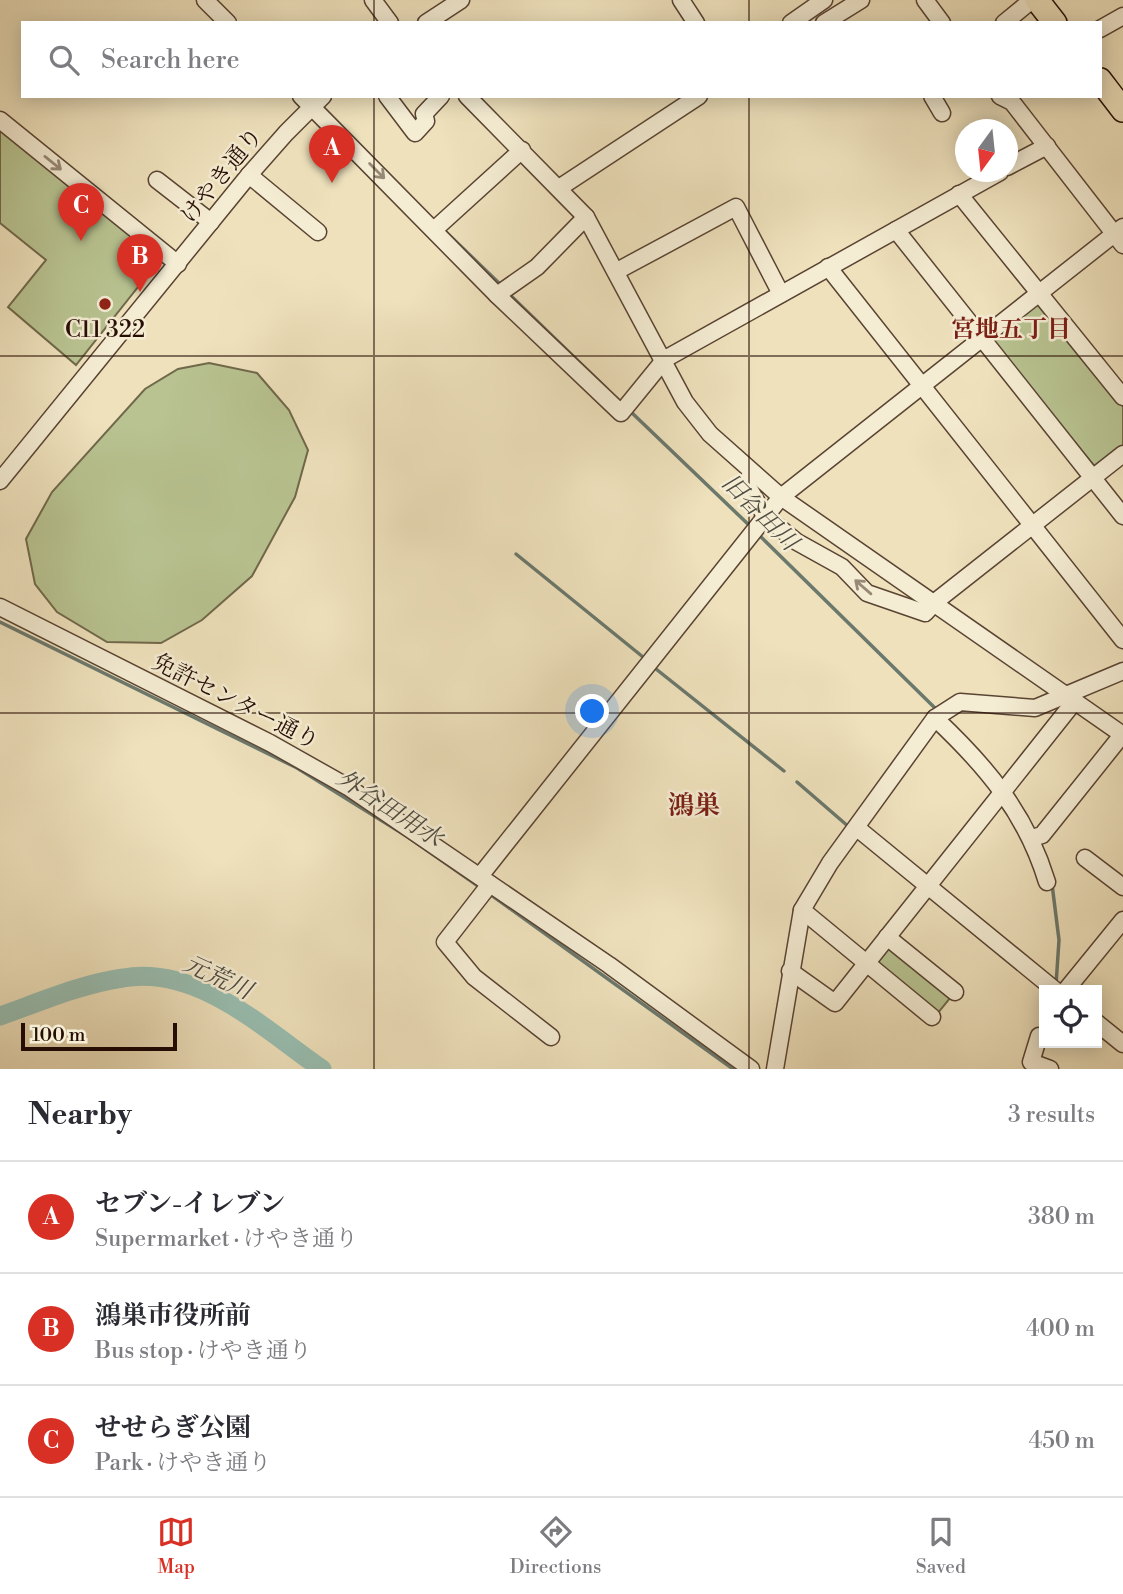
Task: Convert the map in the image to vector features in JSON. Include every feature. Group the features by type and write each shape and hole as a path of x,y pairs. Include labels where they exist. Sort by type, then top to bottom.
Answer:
{"highway":[{"path":"1034,0 1053,21"},
{"path":"1049,0 1066,21"},
{"path":"1102,66 1123,92"},
{"path":"1102,83 1123,110"}],"street":[{"path":"205,0 226,21"},
{"path":"373,0 389,21"},
{"path":"429,21 461,0"},
{"path":"681,0 694,21"},
{"path":"825,21 860,0"},
{"path":"925,0 941,21"},
{"path":"1007,21 1034,0"},
{"path":"794,21 818,4"},
{"path":"1102,28 1123,16"},
{"path":"389,98 415,133 426,121 424,114 440,98"},
{"path":"469,98 586,217 691,412 751,472 930,608 1122,735 1042,835 1032,838"},
{"path":"559,188 696,98"},
{"path":"933,98 942,113"},
{"path":"551,1037 474,977 445,942 485,880 781,497 1040,293 1120,236 1012,102 1004,98"},
{"path":"312,100 497,295 621,413 664,359 981,182"},
{"name":"けやき通り","path":"0,481 312,100"},
{"path":"0,120 178,264"},
{"path":"1018,161 1046,146"},
{"path":"435,229 522,150"},
{"path":"249,175 318,232"},
{"path":"157,180 211,222"},
{"path":"959,194 1123,397"},
{"path":"617,271 736,207 782,294"},
{"path":"497,295 537,267 586,217"},
{"path":"896,230 1123,516"},
{"path":"828,267 1034,524 1123,640"},
{"path":"930,608 1123,454"},
{"path":"751,472 747,485 765,516 797,542 842,567 867,593 930,608"},
{"name":"免許センター通り","path":"0,607 293,754 485,880 646,991 751,1069"},
{"path":"775,1069 802,911 830,863 935,718 960,702 1035,708 1069,698 1123,671"},
{"path":"790,971 835,1003 1003,790 1069,698"},
{"path":"935,718 974,755 1003,790 1032,838 1047,882"},
{"path":"857,828 1052,985"},
{"path":"1085,858 1123,887"},
{"path":"802,911 932,1017"},
{"path":"1063,985 1123,922"},
{"path":"887,937 955,992"},
{"path":"1102,1027 1123,1044"},
{"path":"1039,1036 1030,1066 1050,1069"}],"green space":[{"path":"0,127 161,258 76,365 8,307 46,260 0,223"},
{"path":"1038,299 1123,404 1123,445 1095,467 991,340"},
{"path":"209,363 257,373 289,410 308,450 295,497 252,576 202,620 161,643 107,642 57,612 35,584 26,539 52,492 145,389 178,369"},
{"path":"887,937 955,992 933,1019 866,963"}],"waterway":[{"name":"旧谷田川","path":"445,231 502,286"},
{"name":"旧谷田川","path":"507,292 607,389"},
{"name":"旧谷田川","path":"630,411 751,527"},
{"name":"旧谷田川","path":"759,535 938,711"},
{"path":"516,554 643,657"},
{"name":"外谷田用水","path":"0,622 297,768 408,837 481,888"},
{"path":"656,669 784,771"},
{"path":"797,782 849,827"},
{"name":"旧谷田川","path":"1052,884 1059,940 1056,985"},
{"name":"外谷田用水","path":"487,892 733,1069"},
{"name":"元荒川","path":"0,1016 61,994 123,978 151,977 178,981 229,1004 322,1069"}],"place":[{"name":"セブン-イレブン","path":"332,183"},
{"name":"せせらぎ公園","path":"81,241"},
{"name":"鴻巣市役所前","path":"140,292"},
{"name":"C11 322","path":"105,304"}],"district":[{"name":"宮地五丁目","path":"1011,329"},
{"name":"鴻巣","path":"694,805"}]}
